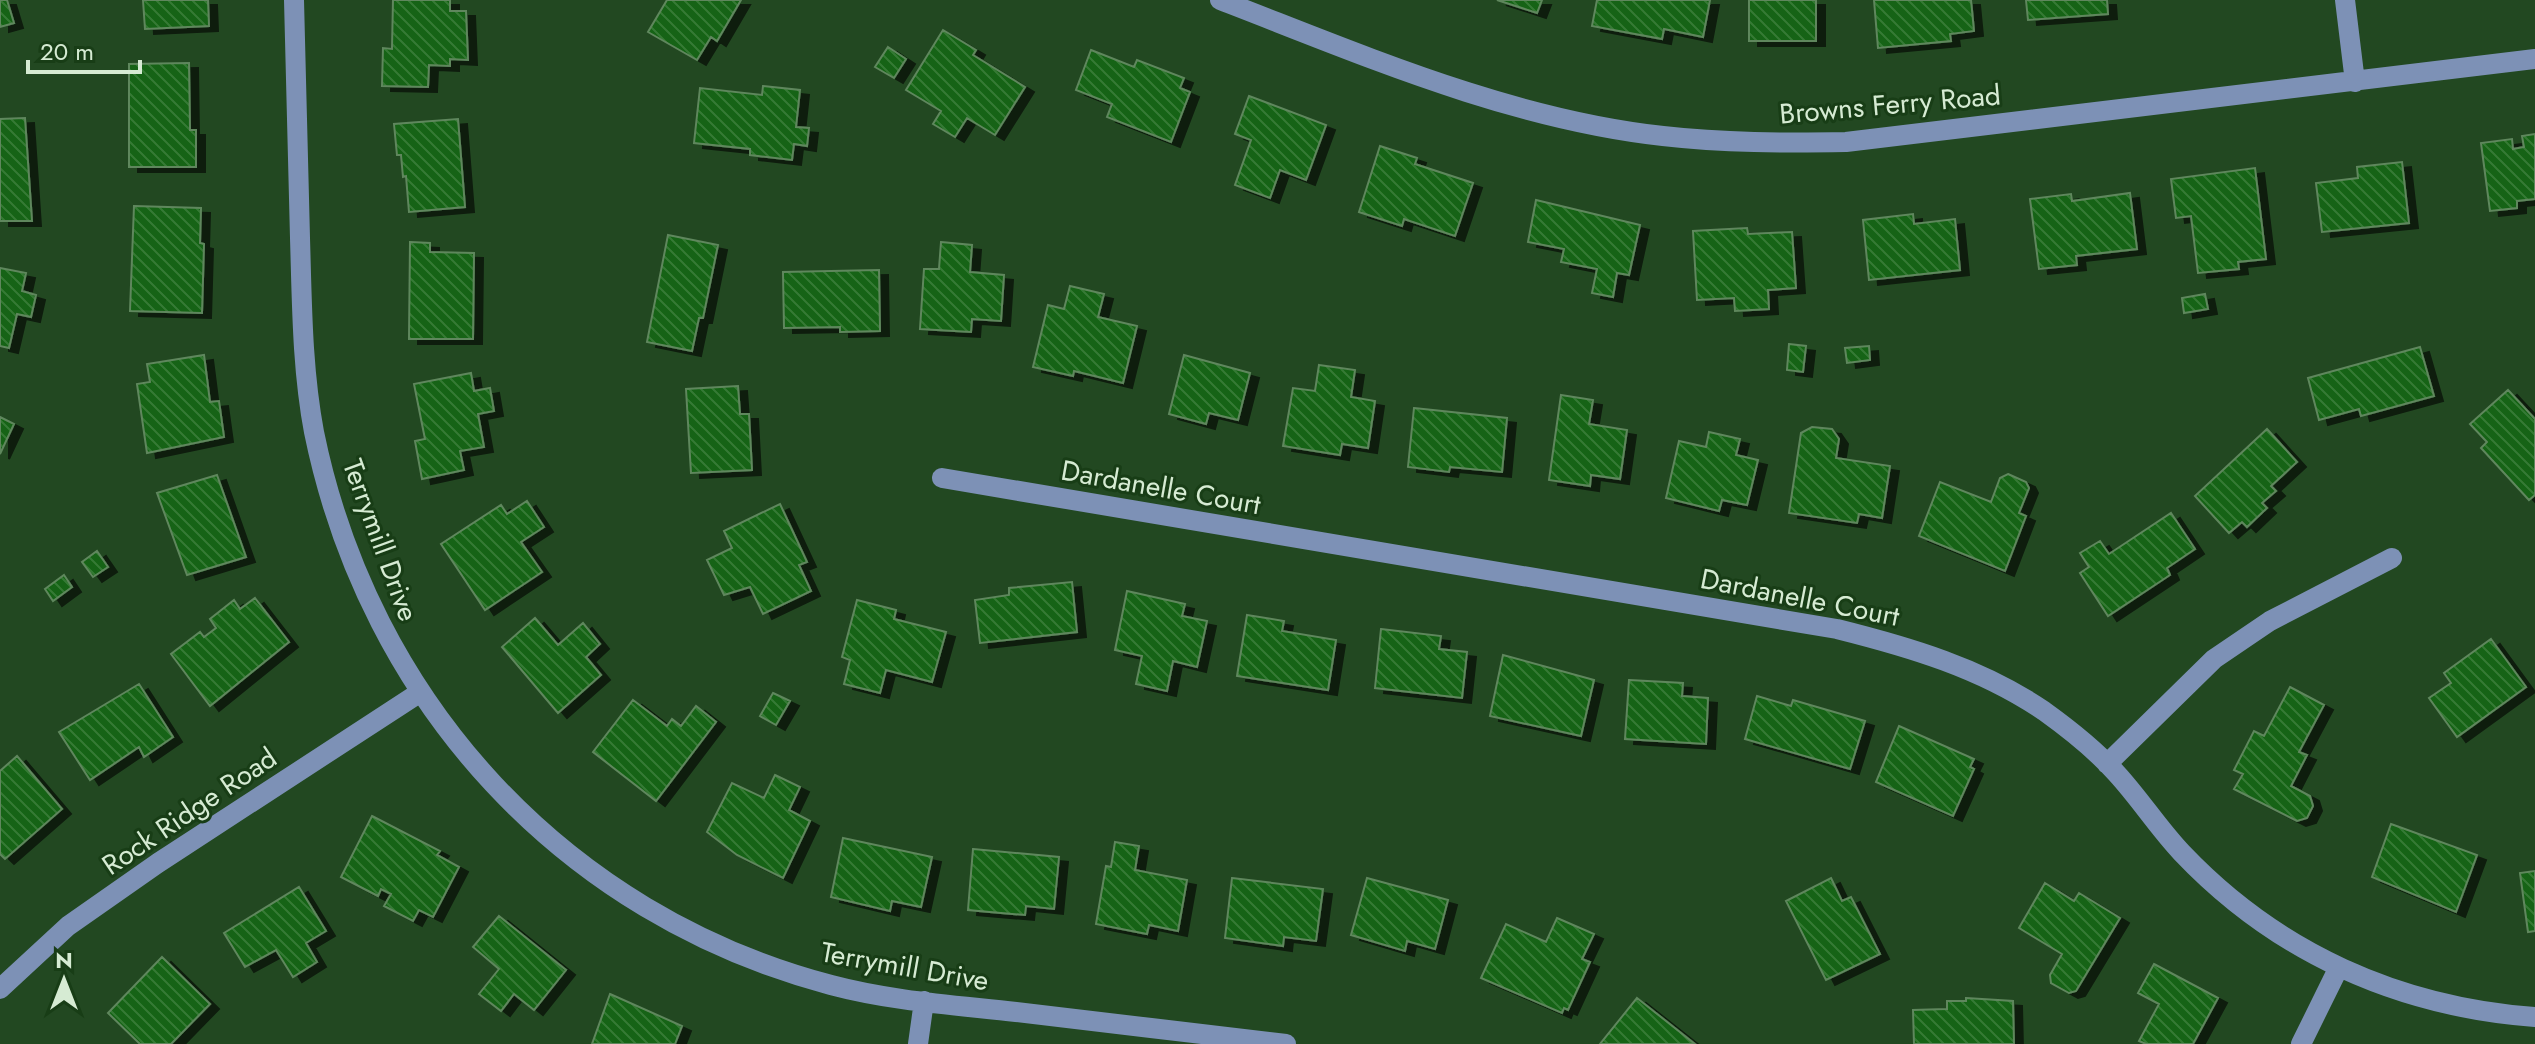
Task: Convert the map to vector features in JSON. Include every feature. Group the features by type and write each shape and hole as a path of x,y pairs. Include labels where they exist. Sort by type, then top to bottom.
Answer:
{"street":[{"name":"Terrymill Drive","path":"294,0 303,347 314,431 334,513 365,594 419,693 478,769 571,857 639,904 705,940 780,970 847,988 924,1001 1286,1044"},
{"name":"Browns Ferry Road","path":"1220,0 1486,99 1647,134 1723,141 1846,142 2535,59"},
{"path":"2345,0 2355,82"},
{"name":"Dardanelle Court","path":"942,478 1837,629 1917,649 1998,684 2043,711 2107,764 2181,852 2217,887 2279,936 2338,969 2412,998 2488,1014 2535,1017"},
{"path":"2107,764 2214,659 2270,621 2392,558"},
{"name":"Rock Ridge Road","path":"0,989 68,926 419,693"},
{"path":"2301,1044 2338,969"},
{"path":"918,1044 924,1001"}],"building":[{"path":"0,0 7,0 14,23 0,27"},
{"path":"143,0 208,0 209,26 145,29"},
{"path":"393,0 450,0 450,11 466,11 468,60 450,59 450,66 429,65 428,87 382,86 383,48 392,49"},
{"path":"667,0 741,0 717,41 711,37 697,60 648,32"},
{"path":"1497,0 1542,0 1537,13"},
{"path":"1597,0 1710,0 1703,37 1664,29 1662,39 1592,26"},
{"path":"1749,0 1816,0 1816,41 1749,41"},
{"path":"1874,0 1971,0 1974,31 1950,34 1951,41 1878,48"},
{"path":"2026,0 2107,0 2108,14 2028,20"},
{"path":"943,30 976,50 973,55 1025,87 995,135 967,118 955,137 933,124 941,111 906,90"},
{"path":"888,47 906,59 894,78 875,67"},
{"path":"1091,50 1134,67 1137,60 1184,78 1180,88 1190,92 1171,142 1107,117 1112,104 1076,90"},
{"path":"189,63 190,130 196,130 196,167 129,167 129,64"},
{"path":"763,86 800,90 796,127 809,128 807,146 794,144 792,160 750,155 750,149 694,143 700,88 762,95"},
{"path":"1249,96 1326,125 1306,180 1280,170 1270,198 1235,185 1251,140 1235,134"},
{"path":"25,118 32,221 0,221 0,119"},
{"path":"458,119 465,207 409,212 406,176 403,177 401,155 397,155 394,124"},
{"path":"2535,134 2535,199 2517,201 2517,208 2490,211 2481,143 2512,139 2513,149 2524,147 2522,136"},
{"path":"1380,146 1417,158 1415,164 1473,183 1455,236 1404,219 1402,226 1359,212"},
{"path":"2402,162 2409,223 2322,232 2316,183 2358,178 2357,167"},
{"path":"2255,168 2266,259 2238,262 2239,269 2198,273 2191,216 2176,218 2171,179"},
{"path":"2130,193 2137,249 2076,256 2077,265 2039,269 2030,199 2071,194 2072,201"},
{"path":"1536,200 1640,225 1629,275 1617,273 1613,297 1592,293 1597,269 1561,262 1564,249 1528,242"},
{"path":"134,206 201,208 200,243 204,244 202,313 130,311"},
{"path":"1913,214 1914,224 1955,219 1960,270 1869,280 1863,220"},
{"path":"1747,228 1748,234 1792,232 1796,288 1768,290 1769,309 1735,311 1734,298 1697,300 1693,231"},
{"path":"668,235 718,245 703,318 699,318 692,351 647,342"},
{"path":"410,242 430,243 430,252 474,253 473,339 409,339"},
{"path":"941,242 972,245 970,272 1004,275 1001,321 972,319 971,332 920,329 924,269 939,269"},
{"path":"0,268 26,273 22,291 36,295 31,317 17,314 9,348 0,346"},
{"path":"879,270 880,331 840,332 840,327 784,328 783,272"},
{"path":"1070,286 1104,294 1098,317 1137,326 1123,383 1074,371 1073,376 1033,367 1048,305 1064,309"},
{"path":"2205,294 2208,309 2184,313 2182,298"},
{"path":"1789,344 1806,346 1803,372 1787,370"},
{"path":"1869,346 1870,360 1847,363 1845,348"},
{"path":"2420,347 2434,396 2361,416 2359,409 2319,420 2308,378"},
{"path":"204,355 210,402 219,401 224,437 147,453 137,384 150,382 147,364"},
{"path":"1184,355 1250,373 1238,420 1209,413 1206,424 1169,414"},
{"path":"1319,365 1355,370 1351,397 1375,401 1368,448 1342,444 1340,455 1283,446 1293,388 1315,391"},
{"path":"471,373 474,391 490,388 494,411 478,414 484,447 460,451 464,470 422,479 415,441 425,439 414,384"},
{"path":"738,386 740,414 749,414 752,470 691,473 686,389"},
{"path":"2508,390 2535,419 2535,495 2529,500 2481,448 2487,442 2470,424"},
{"path":"1561,395 1593,400 1589,424 1627,430 1620,479 1591,475 1590,486 1549,480"},
{"path":"1414,408 1507,418 1502,472 1450,467 1449,472 1408,467"},
{"path":"0,417 14,424 0,454"},
{"path":"1812,427 1832,429 1839,439 1836,458 1890,466 1882,518 1859,514 1857,523 1789,513 1801,433"},
{"path":"2267,429 2297,462 2271,486 2276,491 2262,503 2267,508 2247,527 2242,522 2229,533 2195,496"},
{"path":"1709,432 1740,439 1736,455 1758,460 1747,505 1722,500 1719,511 1666,498 1679,441 1706,447"},
{"path":"2008,474 2026,482 2029,488 2019,513 2026,516 2005,571 1919,536 1940,482 1991,502 2000,478"},
{"path":"217,475 246,557 187,575 157,493"},
{"path":"527,501 544,527 521,542 542,572 485,610 441,544 501,505 507,514"},
{"path":"780,504 807,562 799,565 811,591 763,614 750,587 724,595 707,560 732,548 724,531"},
{"path":"2171,513 2195,549 2167,568 2170,575 2108,616 2080,573 2089,567 2080,553 2100,541 2109,554"},
{"path":"97,551 108,567 93,577 82,562"},
{"path":"64,575 72,587 53,601 45,589"},
{"path":"1072,582 1077,632 980,643 975,600 1009,595 1009,588"},
{"path":"1127,591 1185,604 1182,616 1207,621 1197,667 1173,661 1167,691 1136,684 1142,656 1115,650"},
{"path":"255,598 289,642 210,706 171,654 200,632 204,637 216,628 210,619 234,600 240,609"},
{"path":"857,600 896,610 894,619 946,632 932,682 886,670 880,693 844,684 850,660 842,657"},
{"path":"1247,615 1284,621 1282,631 1336,640 1328,690 1237,676"},
{"path":"535,618 558,645 583,623 600,644 586,657 601,675 558,713 502,647"},
{"path":"1381,629 1441,636 1439,649 1467,652 1462,698 1375,688"},
{"path":"2491,639 2526,687 2457,737 2429,698 2451,683 2444,673"},
{"path":"1503,655 1594,680 1581,736 1490,716"},
{"path":"1629,680 1683,683 1682,696 1708,698 1706,744 1625,739"},
{"path":"139,684 173,737 144,757 139,747 90,780 59,732"},
{"path":"2290,687 2324,705 2299,752 2307,755 2291,786 2310,796 2313,806 2307,818 2297,821 2234,789 2243,774 2234,770 2254,731 2264,736"},
{"path":"773,693 790,701 776,725 760,716"},
{"path":"1757,696 1791,706 1793,700 1865,721 1850,769 1745,739"},
{"path":"633,700 667,726 672,719 681,726 696,706 716,722 656,801 593,752"},
{"path":"1899,726 1974,759 1970,767 1974,769 1953,816 1876,782"},
{"path":"17,756 62,809 5,859 0,854 0,771"},
{"path":"775,775 800,787 789,810 810,821 783,878 737,855 707,832 732,783 764,798"},
{"path":"372,816 440,851 437,855 459,867 433,917 419,910 413,921 384,906 391,894 381,889 378,896 341,877"},
{"path":"2391,824 2477,855 2456,912 2372,877"},
{"path":"843,838 932,857 921,907 892,901 890,911 831,897"},
{"path":"1115,842 1139,846 1135,870 1187,880 1178,931 1149,925 1147,934 1096,924 1106,866 1111,867"},
{"path":"973,849 1059,857 1054,909 1026,906 1025,915 968,910"},
{"path":"2535,871 2535,931 2528,932 2520,873"},
{"path":"1232,878 1323,889 1316,941 1284,937 1283,946 1225,938"},
{"path":"1367,878 1448,900 1435,949 1407,941 1405,951 1351,935"},
{"path":"1831,878 1842,901 1851,897 1880,954 1826,980 1786,901"},
{"path":"2045,883 2074,901 2079,893 2120,918 2076,991 2069,993 2051,983 2050,975 2062,954 2019,928"},
{"path":"299,887 326,931 306,943 317,962 293,977 276,950 245,967 224,933"},
{"path":"499,916 566,970 534,1010 514,994 501,1011 479,994 499,969 473,947"},
{"path":"1557,918 1594,934 1582,959 1590,962 1568,1010 1564,1008 1562,1013 1481,978 1506,924 1546,942"},
{"path":"162,957 210,1004 171,1044 140,1044 108,1013"},
{"path":"2154,964 2218,998 2193,1044 2146,1044 2139,1041 2159,1004 2138,993"},
{"path":"610,994 682,1026 675,1044 592,1044"},
{"path":"1637,998 1695,1044 1600,1044"},
{"path":"1966,998 2013,1001 2014,1044 1914,1044 1913,1010 1947,1009 1947,1001 1966,1001"}]}
